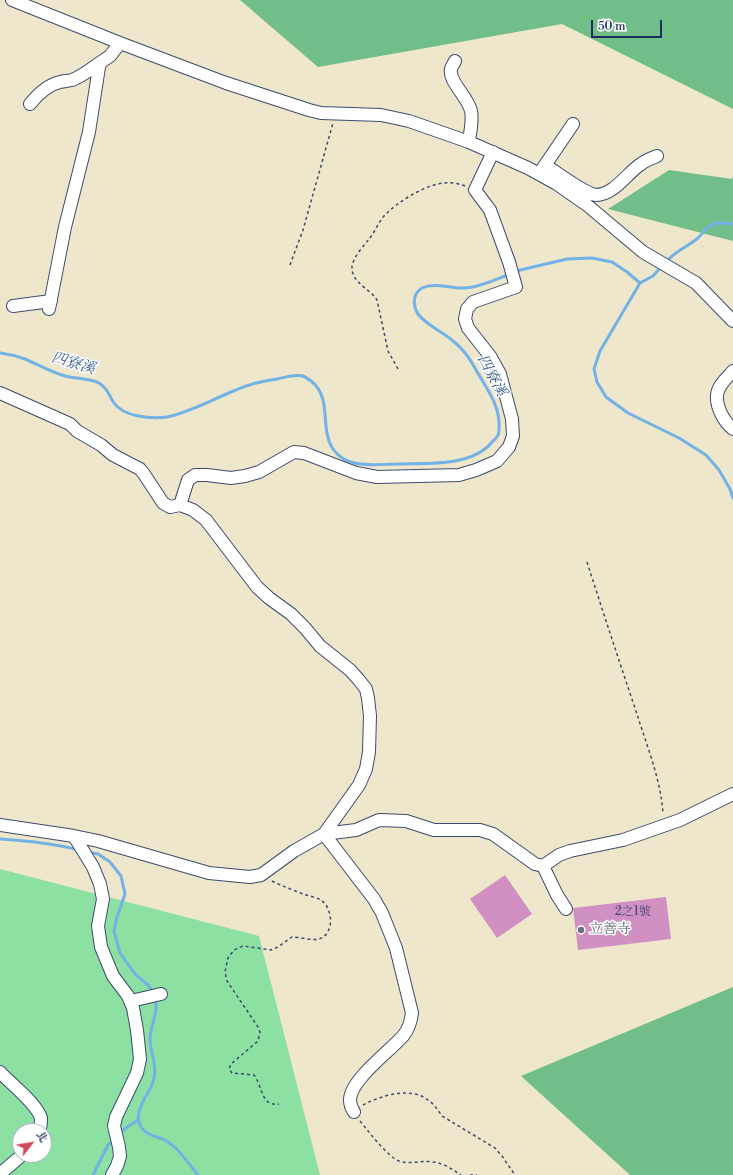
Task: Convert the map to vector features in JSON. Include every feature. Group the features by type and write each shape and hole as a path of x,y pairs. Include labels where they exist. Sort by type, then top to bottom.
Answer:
{"street":[{"path":"12,0 226,83 309,110 335,114 381,115 409,121 542,169 595,195 605,193 618,185 641,163 657,156"},
{"path":"30,104 39,93 49,86 82,76 110,56 120,43"},
{"path":"455,61 451,69 451,75 468,102 472,112 469,142"},
{"path":"12,306 50,305 66,227 89,132 99,67 102,62"},
{"path":"542,169 573,124"},
{"path":"180,505 188,480 195,475 231,478 245,476 259,472 294,452 304,453 356,473 377,477 458,475 476,470 497,460 509,447 513,436 512,419 500,374 490,356 468,328 465,319 467,309 473,302 516,287 509,262 490,210 475,190 492,152"},
{"path":"542,169 643,252 696,283 733,321"},
{"path":"733,371 723,381 717,394 718,406 723,417 733,429"},
{"path":"0,393 70,424 113,455 140,469 163,503 170,506 180,505 194,510 206,520 256,587 291,614 320,646 350,670 366,689 370,716 369,752 366,769 359,785 324,834"},
{"path":"0,825 98,841 209,873 250,877 261,876 294,851 324,834 356,830 379,820 406,821 434,830 480,830 493,834 535,864 543,866 570,850 623,840 680,820 733,794"},
{"path":"324,834 374,899 382,913 396,948 412,1013 411,1023 404,1035 366,1071 354,1089 350,1100 354,1112"},
{"path":"74,836 93,867 100,884 103,900 98,926 101,947 113,976 128,996 133,1008 140,1059 137,1072 116,1117 114,1126 120,1156 112,1175"},
{"path":"543,866 557,895 566,908"},
{"path":"130,1001 161,994"},
{"path":"0,1072 31,1102 38,1111 41,1119 40,1123"},
{"path":"0,1174 13,1163"}],"path":[{"path":"290,265 303,230 335,114"},
{"path":"398,369 388,351 377,300 374,294 358,282 353,275 352,267 354,260 384,217 400,202 424,188 445,182 459,184 475,190"},
{"path":"587,562 657,781 662,805 663,826"},
{"path":"261,876 277,884 321,900 329,908 331,918 330,927 324,937 317,939 292,937 271,950 243,946 234,950 228,958 225,972 227,981 260,1032 258,1041 230,1064 230,1069 232,1073 254,1075 258,1081 265,1100 275,1105 279,1104"},
{"path":"461,1175 441,1163 432,1161 406,1163 398,1161 385,1150 358,1120 354,1112 363,1105 380,1098 399,1093 417,1095 427,1099 442,1116 495,1148 515,1175"},
{"path":"470,1175 477,1175"}],"green space":[{"path":"240,0 733,0 733,109 562,24 318,67"},
{"path":"669,170 732,179 733,176 733,241 608,209"},
{"path":"0,869 259,936 320,1175 0,1175"},
{"path":"733,987 733,1175 630,1175 521,1076"}],"building":[{"path":"505,875 532,914 497,938 470,899"},
{"name":"立善寺","path":"666,897 671,939 578,950 573,908"}],"waterway":[{"path":"665,263 673,255 698,238 707,228 712,225 716,223 733,224"},
{"name":"四寮溪","path":"516,271 567,259 592,258 612,262 640,283 600,351 594,369 597,382 606,397 628,413 679,438 706,455 719,470 730,489 733,498"},
{"path":"640,283 653,276 661,267"},
{"name":"四寮溪","path":"0,353 22,358 65,376 91,380 99,383 106,390 118,408 131,414 146,417 161,418 176,415 251,384 290,376 303,376 318,388 324,404 329,441 339,456 346,460 354,463 372,465 435,463 461,460 473,456 483,450 495,439 499,431 499,420 496,406 463,350 421,318 415,307 414,300 416,293 427,286 465,288 483,284 510,274"},
{"path":"0,839 49,844 79,850"},
{"path":"88,852 98,854 110,862 121,876 125,894 114,931 120,953 135,974 149,986 153,993"},
{"path":"155,998 156,1008 150,1040 155,1072 153,1082 138,1116 139,1121 143,1130 165,1140 175,1147 198,1175"},
{"path":"119,1133 139,1119"},
{"path":"93,1175 108,1145 114,1139"}],"place":[{"name":"立善寺","path":"581,930"}]}
